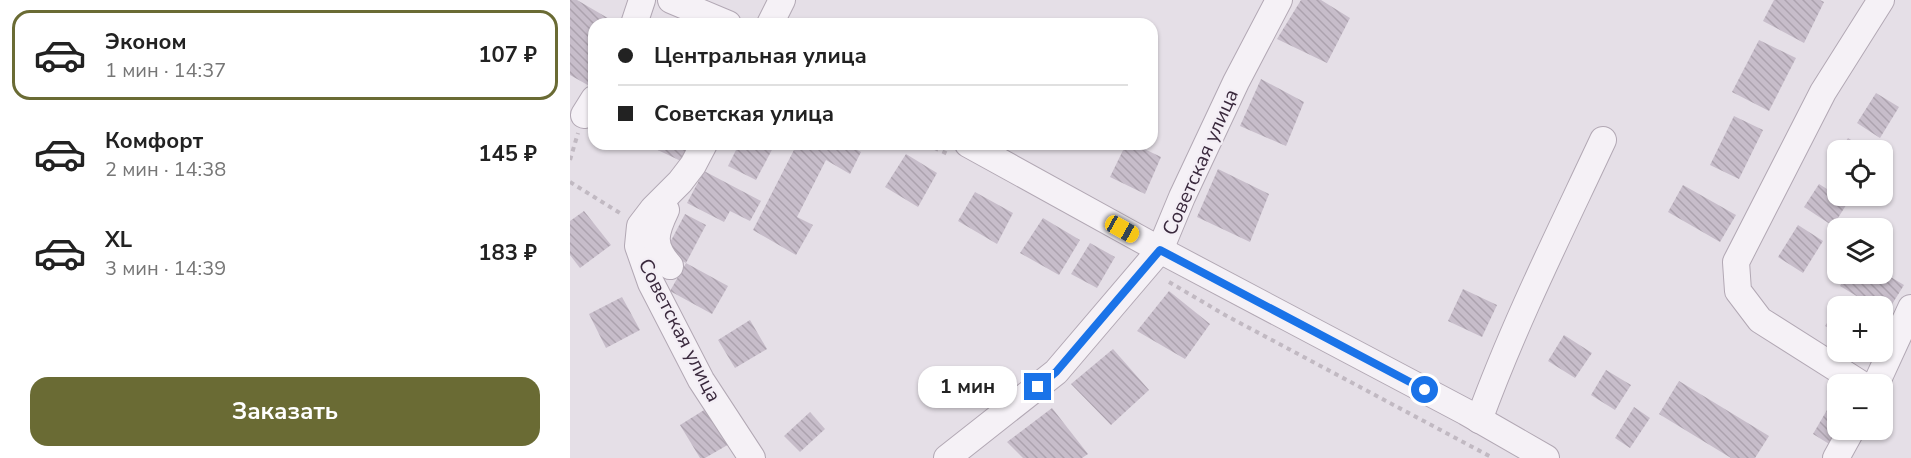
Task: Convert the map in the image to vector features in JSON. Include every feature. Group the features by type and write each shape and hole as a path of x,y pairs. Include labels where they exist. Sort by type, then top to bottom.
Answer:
{"street":[{"path":"636,18 642,0"},
{"path":"670,0 714,18"},
{"path":"773,18 782,0"},
{"name":"Советская улица","path":"947,458 1056,372 1160,250 1182,196 1226,103 1279,0"},
{"path":"1845,374 1760,320 1738,291 1736,262 1823,92 1881,0"},
{"path":"1479,420 1498,368 1534,286 1603,140"},
{"path":"640,226 652,209 680,182 701,150"},
{"path":"979,150 1546,458"},
{"path":"670,266 658,250 656,239 659,225 680,182"},
{"name":"Советская улица","path":"640,226 638,246 651,283 701,380 752,458"},
{"path":"1881,374 1911,308"},
{"path":"1836,458 1846,440"}],"path":[{"path":"570,182 640,226"}],"building":[{"path":"570,0 577,0 608,18 588,18 588,85 570,75"},
{"path":"1301,0 1321,0 1350,18 1327,63 1277,39"},
{"path":"1774,0 1820,0 1824,2 1804,43 1763,21"},
{"path":"1759,40 1796,58 1769,111 1732,92"},
{"path":"1261,79 1304,102 1286,146 1240,126"},
{"path":"1876,93 1899,107 1880,138 1857,123"},
{"path":"1734,116 1763,130 1739,179 1710,165"},
{"path":"658,150 689,150 683,162"},
{"path":"736,150 772,150 756,180 728,166"},
{"path":"794,150 857,150 861,152 850,174 826,160 797,217 813,225 796,255 753,230"},
{"path":"1123,150 1146,150 1161,157 1145,194 1110,177"},
{"path":"906,154 937,173 918,207 885,187"},
{"path":"1218,169 1269,194 1250,242 1197,217"},
{"path":"704,171 761,201 750,221 730,211 724,222 687,203"},
{"path":"1819,184 1827,189 1827,206 1846,206 1838,218 1827,218 1827,222 1804,207"},
{"path":"1683,185 1736,215 1720,242 1668,212"},
{"path":"975,192 1013,213 997,244 958,221"},
{"path":"584,211 611,245 580,268 570,255 570,221"},
{"path":"685,214 706,225 686,263 665,252"},
{"path":"1043,218 1080,240 1059,275 1020,253"},
{"path":"1798,225 1823,241 1803,273 1778,257"},
{"path":"1090,243 1115,257 1097,288 1071,274"},
{"path":"686,263 728,286 712,314 670,291"},
{"path":"1893,278 1904,285 1893,303 1893,296 1856,296 1840,286 1841,284 1893,284"},
{"path":"1463,289 1497,305 1482,337 1448,321"},
{"path":"1169,291 1210,324 1185,359 1137,331"},
{"path":"622,297 640,330 606,348 589,314"},
{"path":"750,320 767,349 735,368 718,340"},
{"path":"1564,335 1592,353 1575,378 1548,361"},
{"path":"1113,349 1149,390 1111,425 1071,384"},
{"path":"1606,370 1631,385 1615,410 1591,395"},
{"path":"1679,381 1769,436 1755,458 1731,458 1659,414"},
{"path":"709,407 731,443 705,458 700,458 680,425"},
{"path":"1634,407 1650,418 1630,448 1615,438"},
{"path":"1052,408 1088,454 1082,458 1023,458 1007,442"},
{"path":"1827,410 1827,440 1835,440 1834,447 1813,434"},
{"path":"810,412 825,429 800,452 784,436"}],"route":[{"path":"1038,387 1056,372 1160,250 1425,390"}]}
